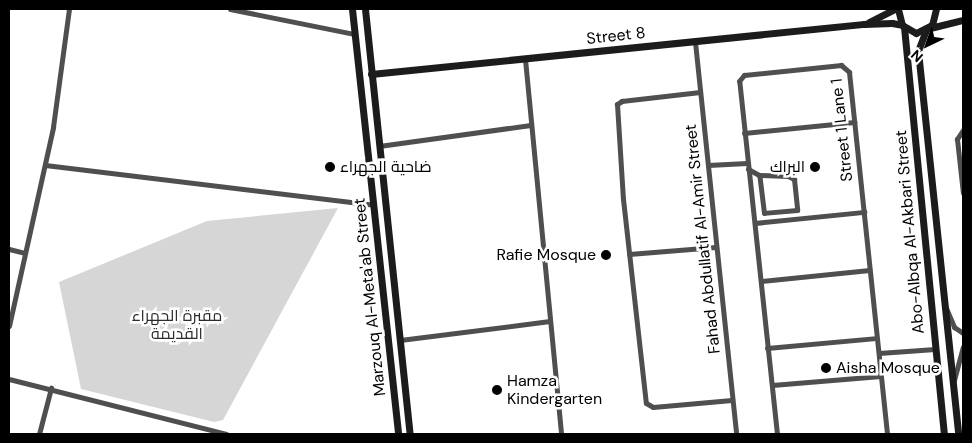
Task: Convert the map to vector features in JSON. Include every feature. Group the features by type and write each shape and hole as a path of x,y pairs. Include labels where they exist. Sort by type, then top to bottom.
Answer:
{"main road":[{"name":"Marzouq Al-Meta'ab Street","path":"352,9 398,434"},
{"name":"Marzouq Al-Meta'ab Street","path":"365,9 410,434"},
{"name":"Street 8","path":"864,24 894,9"},
{"name":"Abo-Albqa Al-Akbari Street","path":"898,9 903,26 944,434"},
{"name":"Abo-Albqa Al-Akbari Street","path":"936,9 935,20 928,29 918,51 958,434"},
{"path":"928,29 963,20"},
{"name":"Street 8","path":"371,74 864,24 903,26 916,32 928,29"},
{"path":"922,211 927,209 932,217 941,276"},
{"path":"380,262 385,265 392,262"},
{"path":"382,280 389,277 394,280"}],"street":[{"path":"9,326 45,165 69,9"},
{"path":"230,9 354,34"},
{"name":"Fahad Abdullatif Al-Amir Street","path":"695,42 736,434"},
{"path":"525,59 561,434"},
{"name":"Street 1 Lane 1","path":"777,434 739,83 742,77 841,65 849,72 887,434"},
{"path":"700,92 622,100 617,104 629,254 648,405 653,407 732,400"},
{"path":"744,133 854,122"},
{"path":"379,146 531,125"},
{"path":"963,130 957,139 963,193"},
{"path":"45,165 374,204"},
{"path":"708,165 747,166 759,175 788,176 794,179 797,210 764,214 759,175"},
{"path":"755,223 864,212"},
{"path":"629,254 716,247"},
{"path":"9,249 25,252"},
{"path":"761,281 869,270"},
{"path":"946,306 954,327 963,333"},
{"path":"400,340 550,321"},
{"path":"767,348 876,338"},
{"path":"953,385 958,356 963,347"},
{"path":"879,353 935,349"},
{"path":"772,385 881,376"},
{"path":"9,379 51,388 226,434"},
{"path":"39,434 51,388"},
{"path":"198,434 199,428"}],"green space":[{"name":"مقبرة الجهراء القديمة","path":"338,208 223,420 214,422 81,389 59,282 207,221"}],"place":[{"name":"ضاحية الجهراء","path":"330,167"},
{"name":"البراك","path":"815,167"},
{"name":"Rafie Mosque","path":"606,255"},
{"name":"Aisha Mosque","path":"826,368"},
{"name":"Hamza Kindergarten","path":"497,390"}]}
